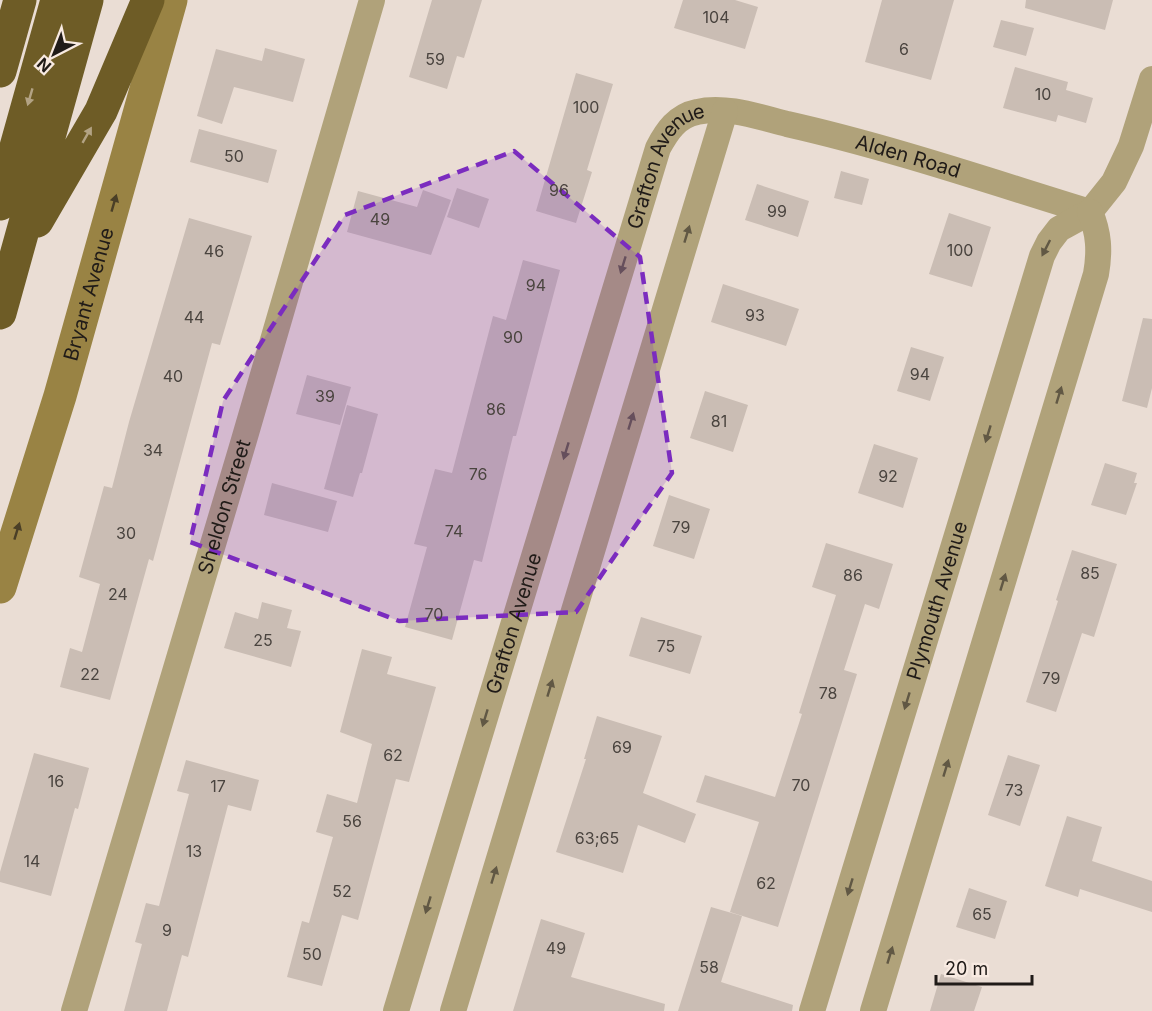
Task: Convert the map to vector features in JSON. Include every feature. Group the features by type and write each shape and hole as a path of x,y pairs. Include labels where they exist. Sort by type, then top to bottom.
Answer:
{"highway":[{"path":"0,71 20,0"},
{"path":"0,204 57,0"},
{"path":"0,313 87,0"},
{"path":"15,258 102,111 148,0"}],"main road":[{"name":"Bryant Avenue","path":"0,587 60,396 171,0"}],"street":[{"name":"Sheldon Street","path":"75,1011 372,0"},
{"name":"Plymouth Avenue","path":"812,1011 1042,256 1059,229 1090,212 1114,182 1124,163 1152,79"},
{"name":"Grafton Avenue","path":"396,1011 658,148 676,122 687,114 710,110 725,111 453,1011"},
{"name":"Alden Road","path":"725,111 845,138 1090,212"},
{"path":"873,1011 1096,274 1099,241 1090,212"}],"highlighted area":[{"path":"514,151 640,257 672,473 576,612 399,621 190,542 223,401 345,215"}],"building":[{"path":"432,0 482,0 464,58 457,56 447,89 409,77"},
{"path":"683,0 735,0 758,7 745,49 674,28"},
{"path":"882,0 954,0 931,80 865,62"},
{"path":"1026,0 1113,0 1105,30 1025,8"},
{"path":"1001,20 1034,28 1026,56 993,47"},
{"path":"265,48 305,59 293,102 234,87 222,124 197,116 216,49 262,61"},
{"path":"1015,67 1068,82 1066,90 1093,98 1086,123 1058,115 1056,122 1003,108"},
{"path":"576,73 613,84 587,170 592,172 576,223 536,211"},
{"path":"199,129 277,150 268,183 190,162"},
{"path":"841,171 869,179 862,205 834,198"},
{"path":"757,184 809,201 798,237 745,220"},
{"path":"457,188 489,199 479,228 447,217"},
{"path":"423,190 451,200 431,255 347,232 358,191 417,207"},
{"path":"949,213 991,227 972,287 929,274"},
{"path":"189,218 252,236 220,345 212,343 153,561 149,559 110,700 60,687 70,648 82,652 100,584 79,577 104,486 112,488"},
{"path":"523,260 560,270 516,436 513,436 482,562 474,560 452,640 405,627 427,547 414,544 435,469 452,473 493,316 506,320"},
{"path":"723,284 799,309 786,346 711,322"},
{"path":"1143,318 1152,319 1152,388 1147,408 1122,401"},
{"path":"911,347 944,357 930,401 897,391"},
{"path":"307,375 351,387 340,425 296,414"},
{"path":"705,391 748,405 733,452 690,438"},
{"path":"347,405 378,414 353,497 324,489"},
{"path":"874,444 918,458 903,508 858,493"},
{"path":"1105,463 1137,473 1134,483 1137,483 1126,515 1091,505"},
{"path":"272,483 337,501 328,532 264,515"},
{"path":"669,495 710,509 694,559 653,546"},
{"path":"826,543 893,564 879,609 865,604 844,670 857,674 778,927 730,912 759,822 696,802 705,775 775,797 802,714 799,713 836,595 812,587"},
{"path":"1072,550 1117,564 1094,637 1082,633 1056,712 1026,702"},
{"path":"262,602 292,610 287,628 301,631 291,667 224,648 235,612 258,619"},
{"path":"641,617 702,636 690,674 629,656"},
{"path":"362,649 392,657 387,674 436,687 409,782 396,779 358,920 342,915 322,986 287,977 302,921 309,923 333,837 316,832 327,794 357,803 372,744 340,732"},
{"path":"597,716 662,736 643,793 696,814 685,843 638,825 623,873 556,852 586,759 584,759"},
{"path":"34,753 89,768 78,809 75,808 51,896 0,882 0,872"},
{"path":"1008,755 1040,765 1020,826 988,815"},
{"path":"186,760 259,780 251,811 228,805 188,957 182,955 167,1011 124,1011 142,944 135,942 146,903 159,906 189,794 177,791"},
{"path":"1067,816 1102,827 1092,861 1152,881 1152,912 1080,889 1078,897 1045,886"},
{"path":"969,888 1007,901 995,939 956,927"},
{"path":"711,907 742,916 721,982 793,1005 792,1011 678,1011"},
{"path":"541,919 585,933 571,977 665,1004 664,1011 513,1011"},
{"path":"941,974 982,987 974,1011 930,1011"}]}
